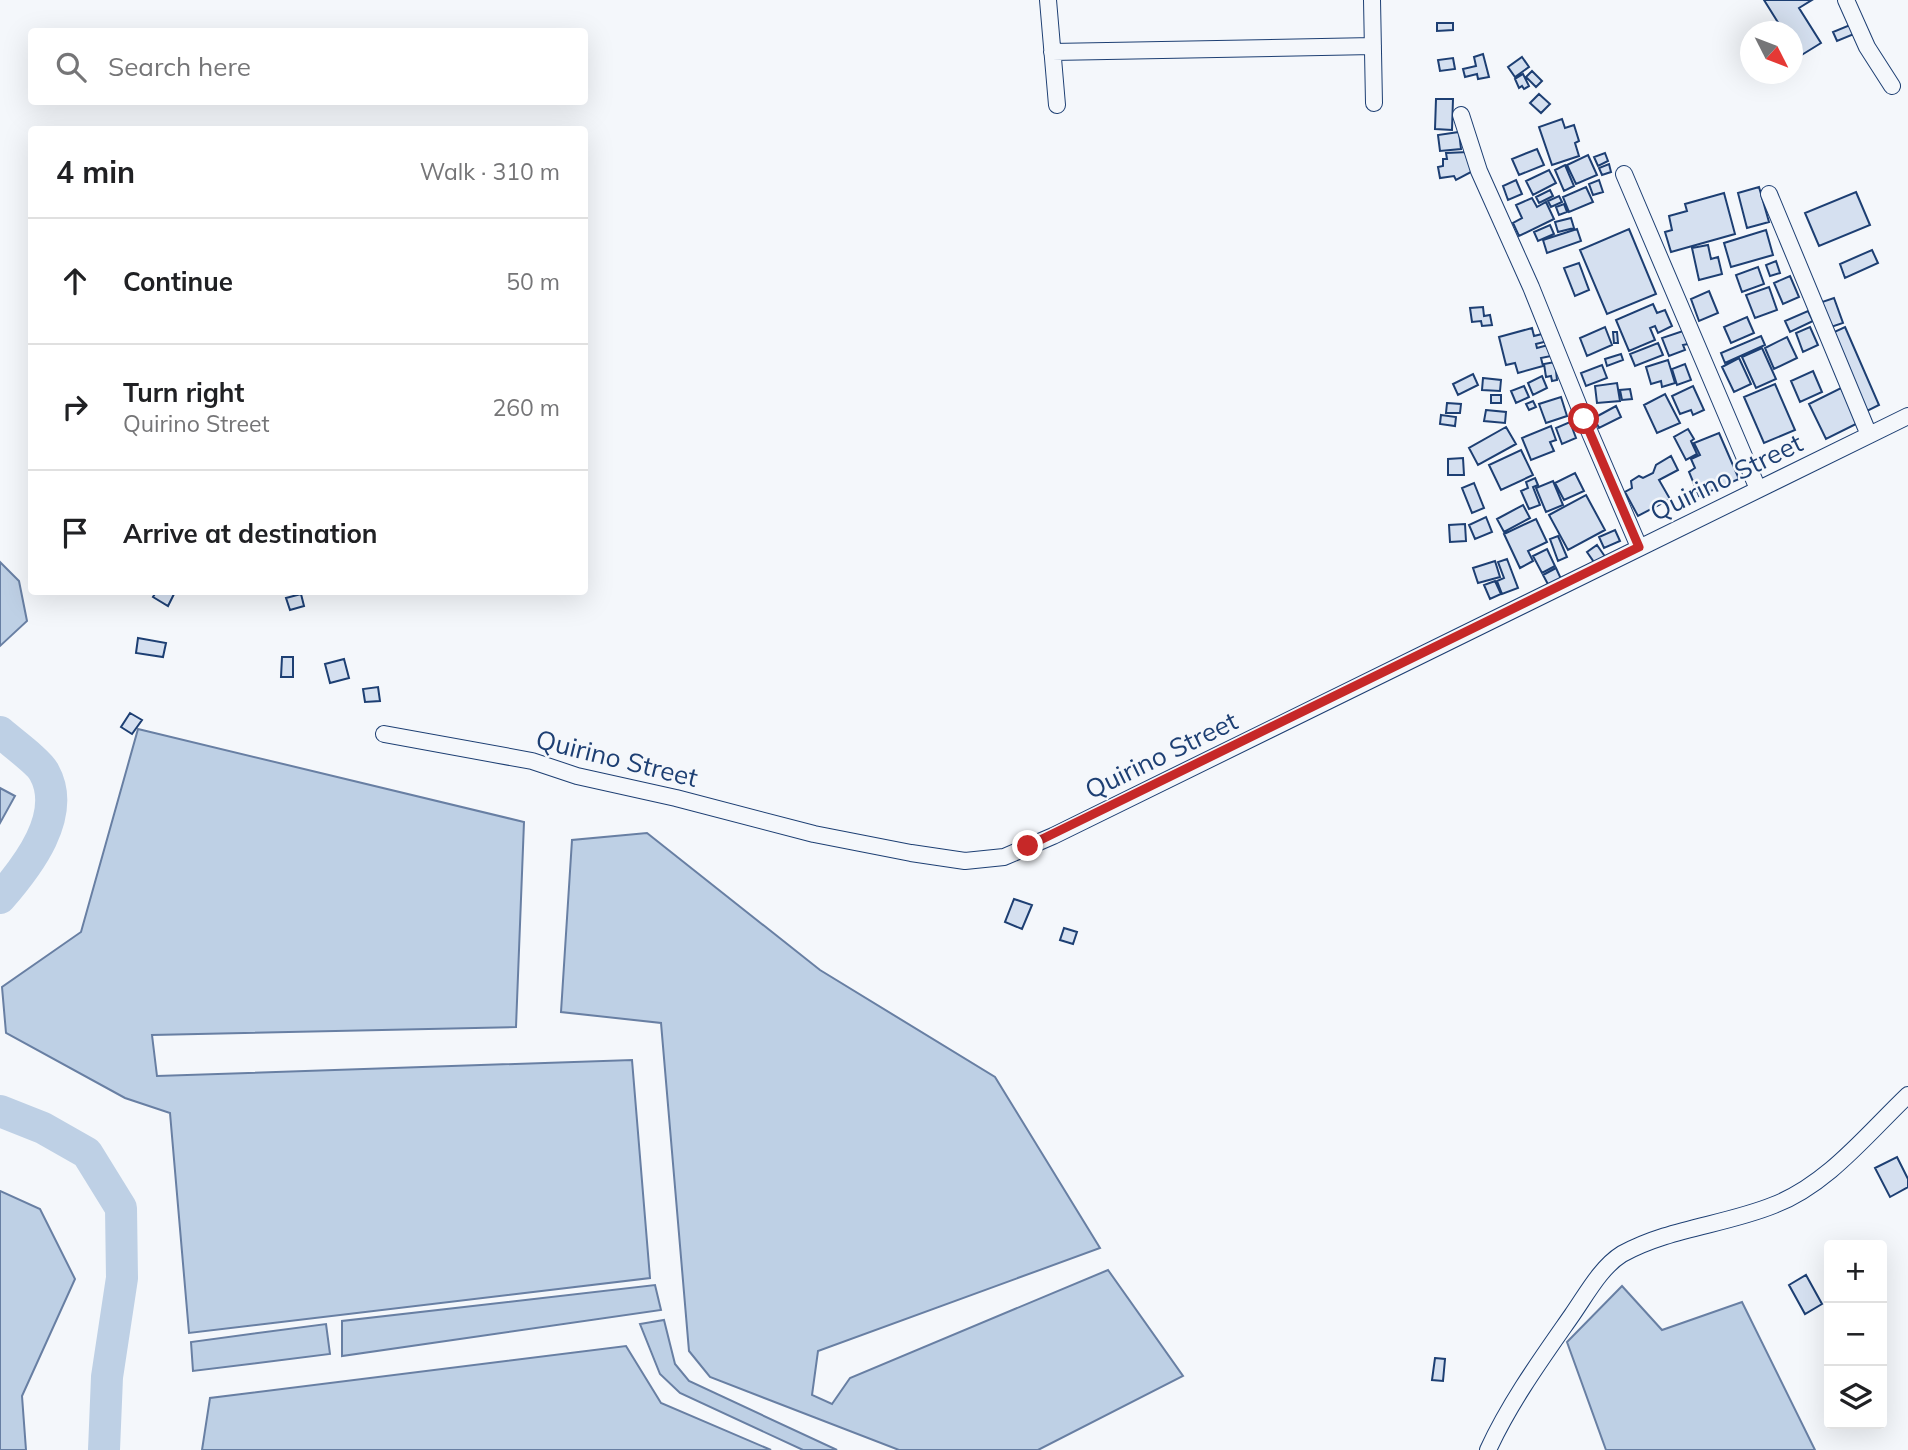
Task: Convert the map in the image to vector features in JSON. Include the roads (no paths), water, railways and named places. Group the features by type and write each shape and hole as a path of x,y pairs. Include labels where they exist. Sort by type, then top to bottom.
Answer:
{"street":[{"path":"1048,0 1057,105"},
{"path":"1372,0 1374,103"},
{"path":"1846,0 1867,47 1892,86"},
{"path":"1052,52 1373,46"},
{"path":"1461,115 1479,171 1531,287 1639,547"},
{"path":"1624,174 1758,489"},
{"path":"1769,194 1869,435"},
{"name":"Quirino Street","path":"384,734 532,761 577,776 676,797 869,846 965,861 1004,857 1053,836 1908,416"},
{"path":"1488,1450 1500,1424 1546,1352 1597,1279 1620,1255 1655,1240 1773,1205 1799,1193 1831,1170 1908,1095"}],"water":[{"path":"0,562 19,581 27,621 0,646"},
{"path":"138,729 524,822 516,1027 152,1035 157,1076 632,1060 650,1278 189,1333 170,1113 125,1098 6,1033 2,987 81,932"},
{"path":"0,788 15,796 0,823"},
{"path":"647,833 820,970 995,1077 1100,1248 818,1351 812,1395 832,1404 850,1378 1108,1270 1183,1376 1038,1450 899,1450 710,1377 689,1351 661,1023 561,1012 572,840"},
{"path":"0,1191 40,1209 75,1279 22,1396 26,1450 0,1450"},
{"path":"655,1285 661,1310 342,1356 342,1321"},
{"path":"1622,1286 1662,1330 1742,1302 1815,1450 1606,1450 1567,1342"},
{"path":"664,1320 675,1364 689,1381 837,1450 803,1450 680,1393 660,1374 640,1324"},
{"path":"326,1324 330,1354 193,1371 191,1342"},
{"path":"626,1346 661,1403 771,1450 202,1450 210,1398"}],"waterway":[{"path":"0,732 31,757 44,772 50,788 51,805 48,823 32,856 0,898"},
{"path":"0,1111 43,1128 87,1153 121,1208 122,1278 107,1377 104,1450"}]}
